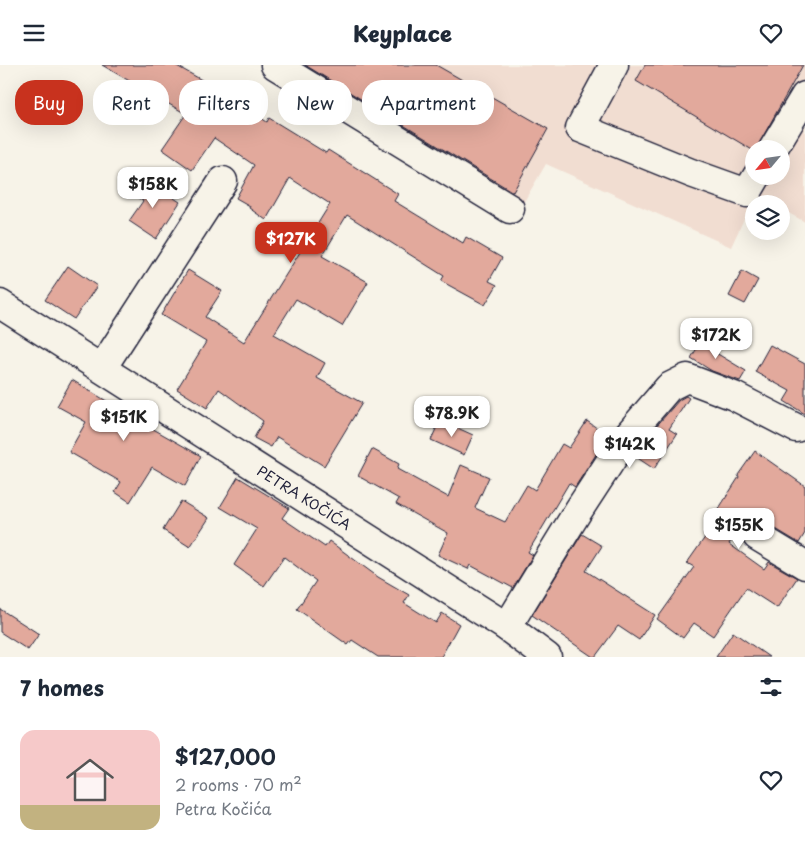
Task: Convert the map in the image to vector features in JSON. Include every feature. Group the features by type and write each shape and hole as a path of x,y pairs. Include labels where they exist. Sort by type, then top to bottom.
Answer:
{"street":[{"path":"275,65 510,209"},
{"path":"614,65 580,128 691,173 747,193 752,185"},
{"path":"778,140 805,96"},
{"path":"102,368 223,181"},
{"name":"PETRA KOČIĆA","path":"0,304 507,627 546,657"},
{"path":"507,627 626,436 668,387 687,378 734,396 796,428"},
{"path":"757,536 805,565"}],"shaded area":[{"path":"292,65 805,65 805,222 790,214 790,195 745,195 745,217 731,247 546,164 522,205 391,125 494,125 494,80 362,80 362,108 352,102 352,80 317,80"}],"building":[{"path":"102,65 175,65 202,80 179,80 179,110 169,104 169,80 128,80"},
{"path":"305,65 436,65 462,80 362,80 362,100 352,94 352,80 330,80"},
{"path":"645,65 803,65 761,140 745,140 745,146 636,81"},
{"path":"494,98 548,129 513,192 403,125 494,125"},
{"path":"269,118 326,153 328,150 398,194 394,201 463,243 466,237 502,258 489,281 497,285 485,305 441,281 444,276 347,215 322,256 368,282 342,326 296,299 274,334 325,363 317,378 362,403 324,466 277,437 271,447 254,438 263,421 219,389 207,408 177,389 206,342 161,315 188,270 222,291 205,317 244,342 330,204 290,178 266,220 249,208 250,206 236,198 254,165 214,138 192,170 162,149 179,124 268,125"},
{"path":"145,179 180,202 156,239 129,221 143,201 135,196"},
{"path":"68,266 97,286 74,319 45,300"},
{"path":"742,271 758,280 745,304 729,296"},
{"path":"705,335 721,345 716,353 746,371 740,381 712,371 691,358"},
{"path":"770,345 805,364 805,414 784,401 790,391 755,372"},
{"path":"72,380 118,408 121,403 151,420 148,426 201,456 185,486 152,467 130,502 115,492 121,482 69,452 86,422 57,406"},
{"path":"686,396 689,398 669,429 677,434 654,469 633,455 679,400"},
{"path":"440,420 473,435 464,455 431,440"},
{"path":"587,421 608,436 575,487 569,483 528,552 533,555 513,588 470,565 468,569 438,555 448,533 396,504 399,499 358,476 372,449 399,464 397,469 448,497 461,465 489,477 475,508 505,522 527,485 535,490 562,444 569,448"},
{"path":"755,451 805,486 805,533 799,543 749,513 729,544 764,569 769,562 797,578 777,608 746,588 713,636 694,623 683,638 657,619 694,567 687,563 720,516 716,513 739,477 738,475"},
{"path":"238,477 289,508 282,518 325,547 329,541 378,577 409,595 404,603 436,623 442,613 459,624 441,657 378,657 352,640 348,645 297,609 316,581 284,557 264,586 234,565 257,529 220,507"},
{"path":"181,501 209,518 190,547 163,530"},
{"path":"582,534 602,546 586,571 655,615 639,640 618,626 595,657 532,615"},
{"path":"0,609 39,634 28,650 0,632"},
{"path":"733,632 769,657 716,657"}]}
